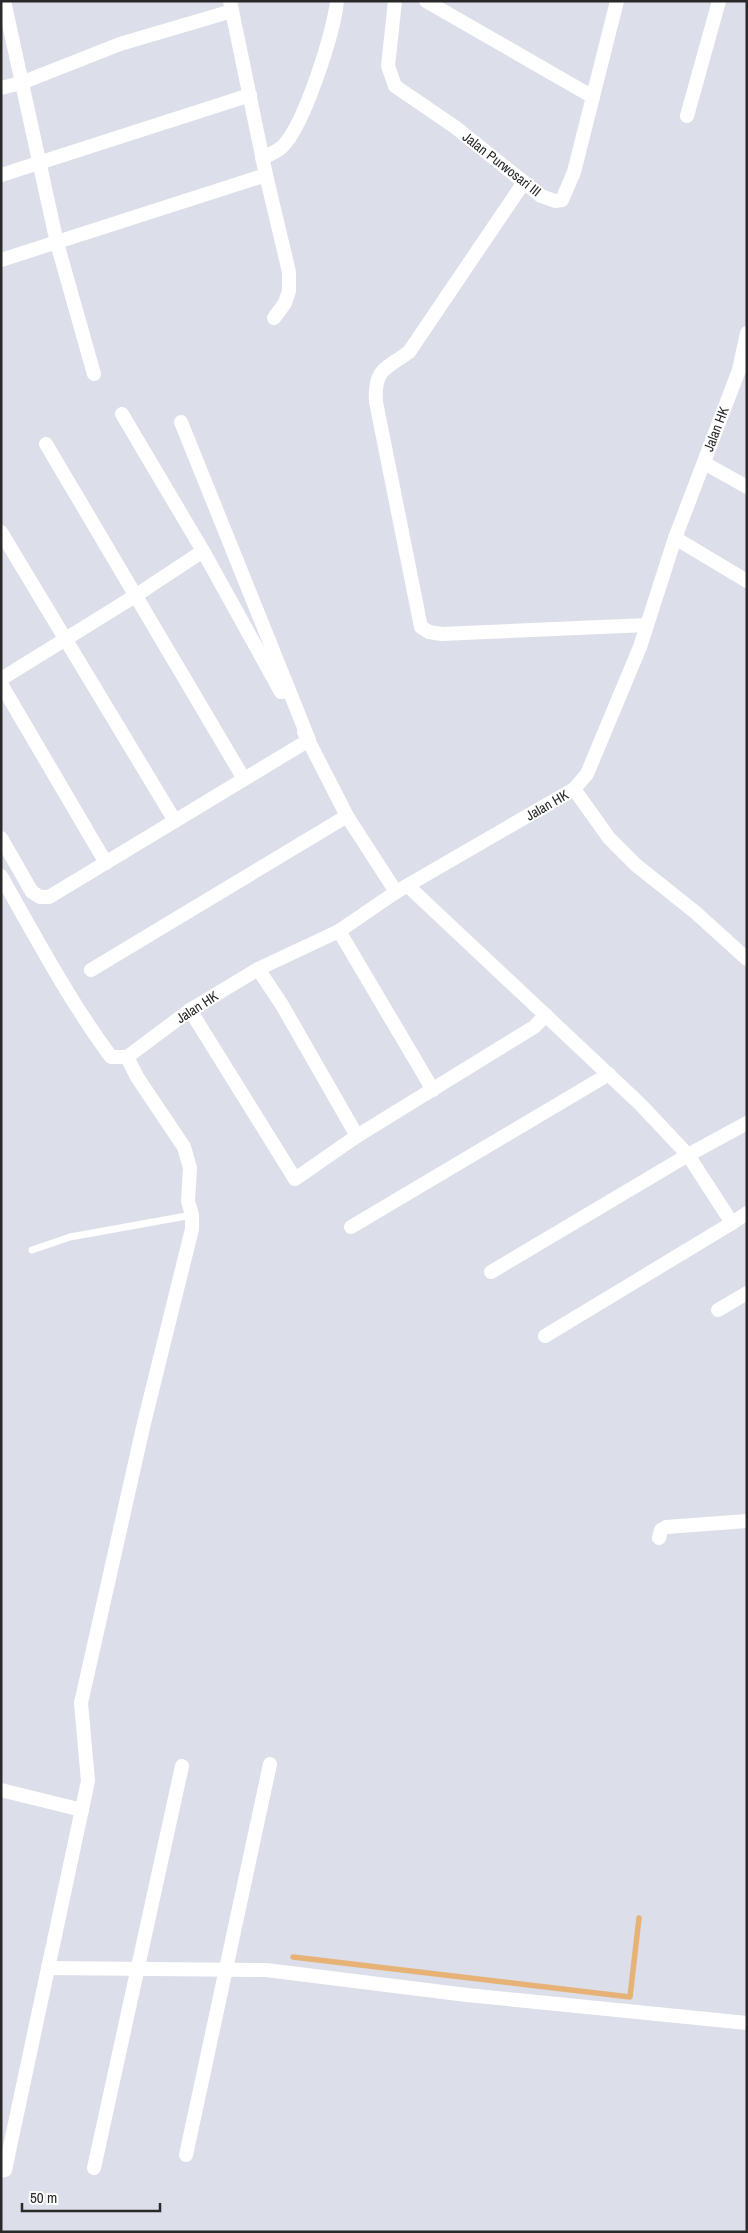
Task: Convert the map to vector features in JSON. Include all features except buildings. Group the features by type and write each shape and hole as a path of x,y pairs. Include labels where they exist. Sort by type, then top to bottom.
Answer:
{"street":[{"path":"4,1 57,243 94,374"},
{"path":"262,158 284,146 296,126 334,26 338,1"},
{"name":"Jalan Purwosari III","path":"395,1 388,66 395,86 455,127 540,196 555,201 562,200 574,172 617,1"},
{"path":"426,1 593,97"},
{"path":"687,116 718,1"},
{"path":"1,88 231,6 262,158 289,272 290,291 285,303 274,318"},
{"path":"1,175 250,95"},
{"path":"1,260 266,175"},
{"path":"524,182 409,352 382,372 376,380 376,402 421,627 430,632 442,634 647,625"},
{"name":"Jalan HK","path":"127,1058 190,1010 258,969 339,931 402,889 574,789 587,774 615,709 647,625 675,538 739,370 747,336"},
{"path":"122,414 203,551 308,740 347,816 402,889 546,1015 609,1074 688,1155 732,1223"},
{"path":"181,422 308,740"},
{"path":"46,444 244,779"},
{"path":"704,463 747,487"},
{"path":"1,532 175,821"},
{"path":"675,538 747,581"},
{"path":"1,679 135,596 203,551"},
{"path":"1,684 106,863"},
{"path":"1,838 32,892 40,896 49,897 308,740"},
{"path":"574,789 608,838 636,865 694,912 747,959"},
{"path":"91,970 347,816"},
{"path":"1,876 8,899 90,1029 111,1057 127,1058 137,1077 184,1147 190,1168 188,1201 192,1215 192,1229 144,1423 81,1702 88,1781 5,2170 1,2170"},
{"path":"339,931 433,1090"},
{"path":"258,969 282,1006 356,1136"},
{"path":"190,1010 295,1179 356,1136 534,1027 546,1015"},
{"path":"350,1227 609,1074"},
{"path":"491,1272 688,1155 747,1123"},
{"path":"545,1336 747,1213"},
{"path":"718,1310 747,1293"},
{"path":"659,1538 661,1530 666,1527 747,1521"},
{"path":"186,2155 270,1764"},
{"path":"94,2168 182,1766"},
{"path":"1,1790 82,1810"},
{"path":"48,1968 266,1970 477,1996 747,2023"}],"lane":[{"path":"32,1250 70,1237 192,1215"}],"waterway":[{"path":"293,1957 630,1997 639,1918"}]}
